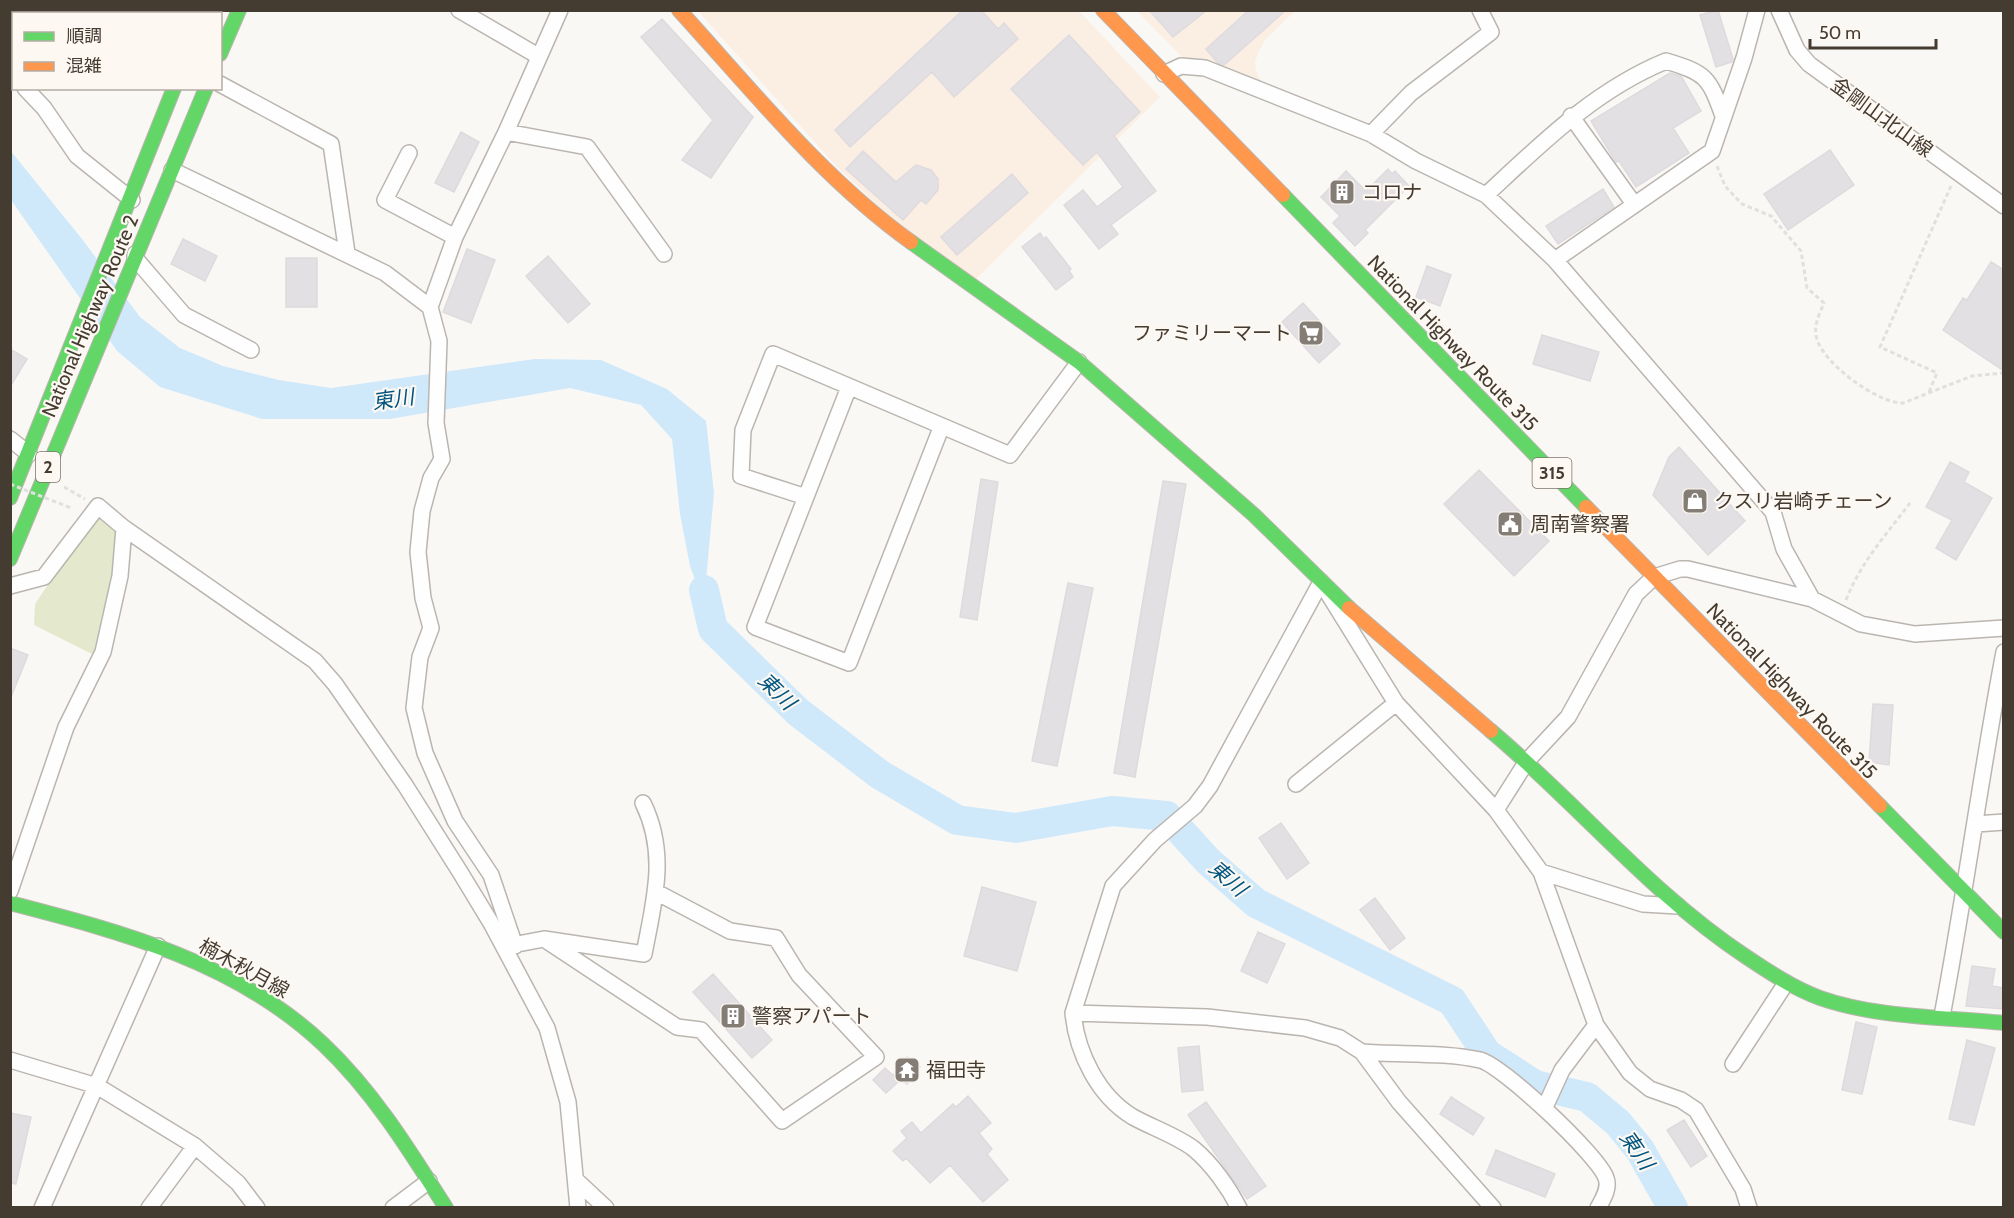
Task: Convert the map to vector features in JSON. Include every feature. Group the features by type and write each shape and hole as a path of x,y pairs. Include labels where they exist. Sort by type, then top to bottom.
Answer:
{"main road":[{"path":"222,49 238,10"},
{"path":"679,10 807,150 871,211 1079,362 1254,515 1321,582 1405,659 1527,761 1640,873 1745,958 1786,983 1821,998 1865,1009 2004,1023"},
{"name":"National Highway Route 315","path":"1103,10 1654,578 2004,932"},
{"name":"National Highway Route 2","path":"10,498 132,198 173,90"},
{"name":"National Highway Route 2","path":"10,559 205,90"},
{"name":"楠木秋月線","path":"10,903 158,946 227,978 275,1005 314,1037 362,1087 446,1208"}],"street":[{"path":"459,10 538,56"},
{"path":"509,946 491,875 455,821 425,753 414,708 420,657 431,628 423,598 417,552 422,511 431,478 442,459 436,423 439,341 430,307 455,237 506,132 560,10"},
{"path":"1371,134 1411,93 1491,32 1480,10"},
{"path":"1555,260 1712,151 1717,142 1722,116 1744,58 1757,10"},
{"name":"金剛山北山線","path":"1779,10 1787,31 1809,64 2004,206"},
{"path":"1486,195 1571,116 1636,73 1666,60 1692,69 1711,83 1722,116"},
{"path":"1164,74 1181,66 1205,68 1371,134 1416,161 1486,195 1555,260 1773,512 1784,549 1812,599"},
{"path":"222,85 331,144 346,253"},
{"path":"27,90 44,108 77,156 132,198 135,258 184,315 251,350"},
{"path":"1571,116 1634,204"},
{"path":"506,132 587,147 664,254"},
{"path":"409,153 385,200 455,237"},
{"path":"172,170 385,273 430,307"},
{"path":"806,497 741,476 743,430 772,354 941,428 1010,455 1079,362"},
{"path":"849,387 755,627 849,663 941,428"},
{"path":"10,439 29,454"},
{"path":"10,586 44,577 98,506 124,528 315,661 335,684 405,785 509,946 550,1038 568,1102 578,1208"},
{"path":"10,891 66,727 103,652 120,576 124,528"},
{"path":"1497,810 1527,761 1568,717 1636,594 1654,578 1680,569 1688,569 1812,599 1861,624 1915,634 2004,627"},
{"path":"1239,1208 1230,1190 1194,1150 1130,1115 1098,1086 1075,1032 1073,1013 1113,886 1155,840 1195,806 1210,786 1321,582 1396,703 1497,810 1541,872 1596,1025 1630,1073 1650,1089 1681,1100 1696,1110 1743,1189 1749,1208"},
{"path":"1942,1016 1965,892 1988,732 2004,652"},
{"path":"1296,784 1396,703"},
{"path":"509,946 543,939 644,954 656,892 658,856 654,825 643,803"},
{"path":"1976,824 2004,822"},
{"path":"1541,872 1643,904 1678,906"},
{"path":"543,939 677,1027 701,1030 782,1121 876,1058 799,975 776,938 730,931 656,892"},
{"path":"42,1208 158,946"},
{"path":"1733,1064 1786,983"},
{"path":"1073,1013 1207,1017 1305,1028 1340,1038 1362,1052 1399,1102 1493,1208"},
{"path":"1547,1101 1562,1070 1596,1025"},
{"path":"1362,1052 1483,1061 1547,1101 1600,1167 1607,1180 1605,1196 1598,1208"},
{"path":"10,1060 97,1086 195,1146 238,1183 256,1208"},
{"path":"149,1208 195,1146"},
{"path":"576,1180 606,1208"},
{"path":"393,1208 429,1181"}],"path":[{"path":"1712,151 1725,186 1742,204 1771,216 1801,251 1808,288 1824,303 1816,326 1816,337 1834,364 1862,388 1892,404 1903,403 1972,376 2004,373"},
{"path":"1929,392 1937,373 1880,347 1958,172"},
{"path":"10,484 71,508"},
{"path":"60,484 87,500"},
{"path":"1840,614 1856,574 1910,502"}],"shaded area":[{"path":"698,11 1079,11 1160,97 976,279 893,220 836,166"},
{"path":"1137,11 1295,11 1264,41 1255,61 1256,71 1268,94 1198,58 1183,58"}],"green space":[{"path":"97,512 119,529 117,573 96,656 34,625 35,604"}],"water":[{"path":"10,150 82,239 140,317 180,348 223,366 279,380 331,388 535,359 601,360 667,389 706,421 714,493 706,581 713,629 690,566 680,514 672,439 641,405 570,388 390,419 262,419 160,387 117,351 11,200"}],"building":[{"path":"963,10 981,10 998,29 1004,23 1018,39 954,97 932,72 850,147 835,130"},
{"path":"1149,10 1207,10 1173,37"},
{"path":"1249,10 1286,10 1224,65 1218,63 1206,49"},
{"path":"1718,10 1733,59 1732,62 1716,67 1700,15"},
{"path":"662,19 753,117 711,178 682,160 713,120 641,37"},
{"path":"1069,35 1140,112 1114,136 1156,191 1111,225 1118,234 1099,249 1064,205 1083,190 1097,207 1123,187 1097,152 1083,165 1011,89"},
{"path":"1670,73 1681,76 1701,111 1673,128 1689,153 1636,187 1619,161 1616,162 1591,121"},
{"path":"461,132 479,142 454,192 435,183"},
{"path":"1830,150 1854,185 1788,230 1764,194"},
{"path":"863,151 896,182 916,165 931,170 938,179 938,190 926,204 921,200 903,220 846,169"},
{"path":"1388,169 1392,174 1395,171 1409,186 1365,230 1368,233 1355,246 1333,223 1340,216 1321,197 1346,171 1366,191"},
{"path":"1012,174 1028,193 957,255 941,237"},
{"path":"1603,189 1614,207 1558,244 1546,226"},
{"path":"1040,233 1044,239 1046,237 1071,269 1069,270 1073,277 1056,290 1022,247"},
{"path":"183,239 217,256 205,281 171,264"},
{"path":"467,249 495,260 471,323 443,312"},
{"path":"548,256 590,304 568,323 526,276"},
{"path":"286,258 317,258 317,307 286,307"},
{"path":"1991,262 2004,270 2004,371 1943,330 1963,298 1967,300"},
{"path":"1427,266 1451,275 1440,306 1416,297"},
{"name":"ファミリーマート","path":"1303,303 1340,344 1319,363 1282,322"},
{"path":"1542,335 1599,352 1590,381 1533,364"},
{"path":"10,349 27,359 10,387"},
{"path":"1679,447 1745,521 1708,555 1653,495 1669,457"},
{"path":"1950,462 1969,472 1964,482 1992,498 1956,560 1936,548 1952,520 1926,507"},
{"path":"1479,470 1549,541 1514,576 1444,504"},
{"path":"981,479 998,482 977,620 960,617"},
{"path":"1163,481 1186,484 1135,777 1114,773"},
{"path":"1068,583 1093,588 1057,766 1032,761"},
{"path":"10,648 28,655 11,697 10,697"},
{"path":"1873,704 1893,705 1889,765 1869,762"},
{"path":"1281,823 1309,863 1287,879 1259,838"},
{"path":"982,887 1036,902 1017,971 964,956"},
{"path":"1375,898 1405,938 1390,950 1360,910"},
{"path":"1258,932 1285,944 1267,983 1241,971"},
{"path":"1972,966 1995,969 1992,986 2004,988 2004,1009 1966,1006"},
{"name":"警察アパート","path":"713,974 772,1040 752,1058 693,992"},
{"path":"1856,1022 1877,1027 1862,1094 1842,1090"},
{"path":"1967,1040 1995,1048 1974,1125 1949,1119"},
{"path":"1199,1046 1203,1090 1182,1092 1178,1048"},
{"path":"907,1057 920,1067 907,1084 894,1074"},
{"path":"885,1068 899,1081 886,1093 873,1080"},
{"path":"968,1096 991,1123 979,1133 992,1149 987,1154 1008,1180 983,1202 950,1165 930,1183 906,1158 903,1161 893,1151 907,1138 901,1131 912,1122 921,1133 953,1104 956,1107"},
{"path":"1451,1097 1484,1118 1473,1135 1440,1114"},
{"path":"1206,1102 1266,1186 1247,1199 1188,1115"},
{"path":"10,1113 31,1117 16,1184 10,1183"},
{"path":"1684,1120 1707,1156 1691,1167 1667,1130"},
{"path":"1496,1150 1555,1174 1545,1197 1486,1174"}],"waterway":[{"name":"東川","path":"704,590 713,629 798,712 879,774 957,820 1016,828 1112,811 1167,816 1208,861 1256,903 1452,1001 1487,1054 1535,1085 1587,1097 1618,1123 1640,1150 1673,1208"}],"traffic: fast":[{"path":"222,49 239,10"},
{"path":"10,498 173,90"},
{"path":"10,559 205,90"},
{"path":"1283,195 1586,507"},
{"path":"911,242 1079,362 1254,515 1349,608"},
{"path":"1491,731 1677,905 1745,956 1781,979 1820,998 1864,1010 2004,1023"},
{"path":"1880,806 2004,932"},
{"path":"10,903 94,926 176,954 253,991 289,1016 323,1044 358,1081 390,1122 446,1208"}],"traffic: slow":[{"path":"679,10 818,162 878,217 911,242"},
{"path":"1103,10 1283,195"},
{"path":"1586,507 1880,806"},
{"path":"1349,608 1491,731"}],"place":[{"name":"コロナ","path":"1342,192"},
{"name":"ファミリーマート","path":"1311,333"},
{"name":"クスリ岩崎チェーン","path":"1695,501"},
{"name":"周南警察署","path":"1510,524"},
{"name":"警察アパート","path":"733,1016"},
{"name":"福田寺","path":"907,1070"}]}
